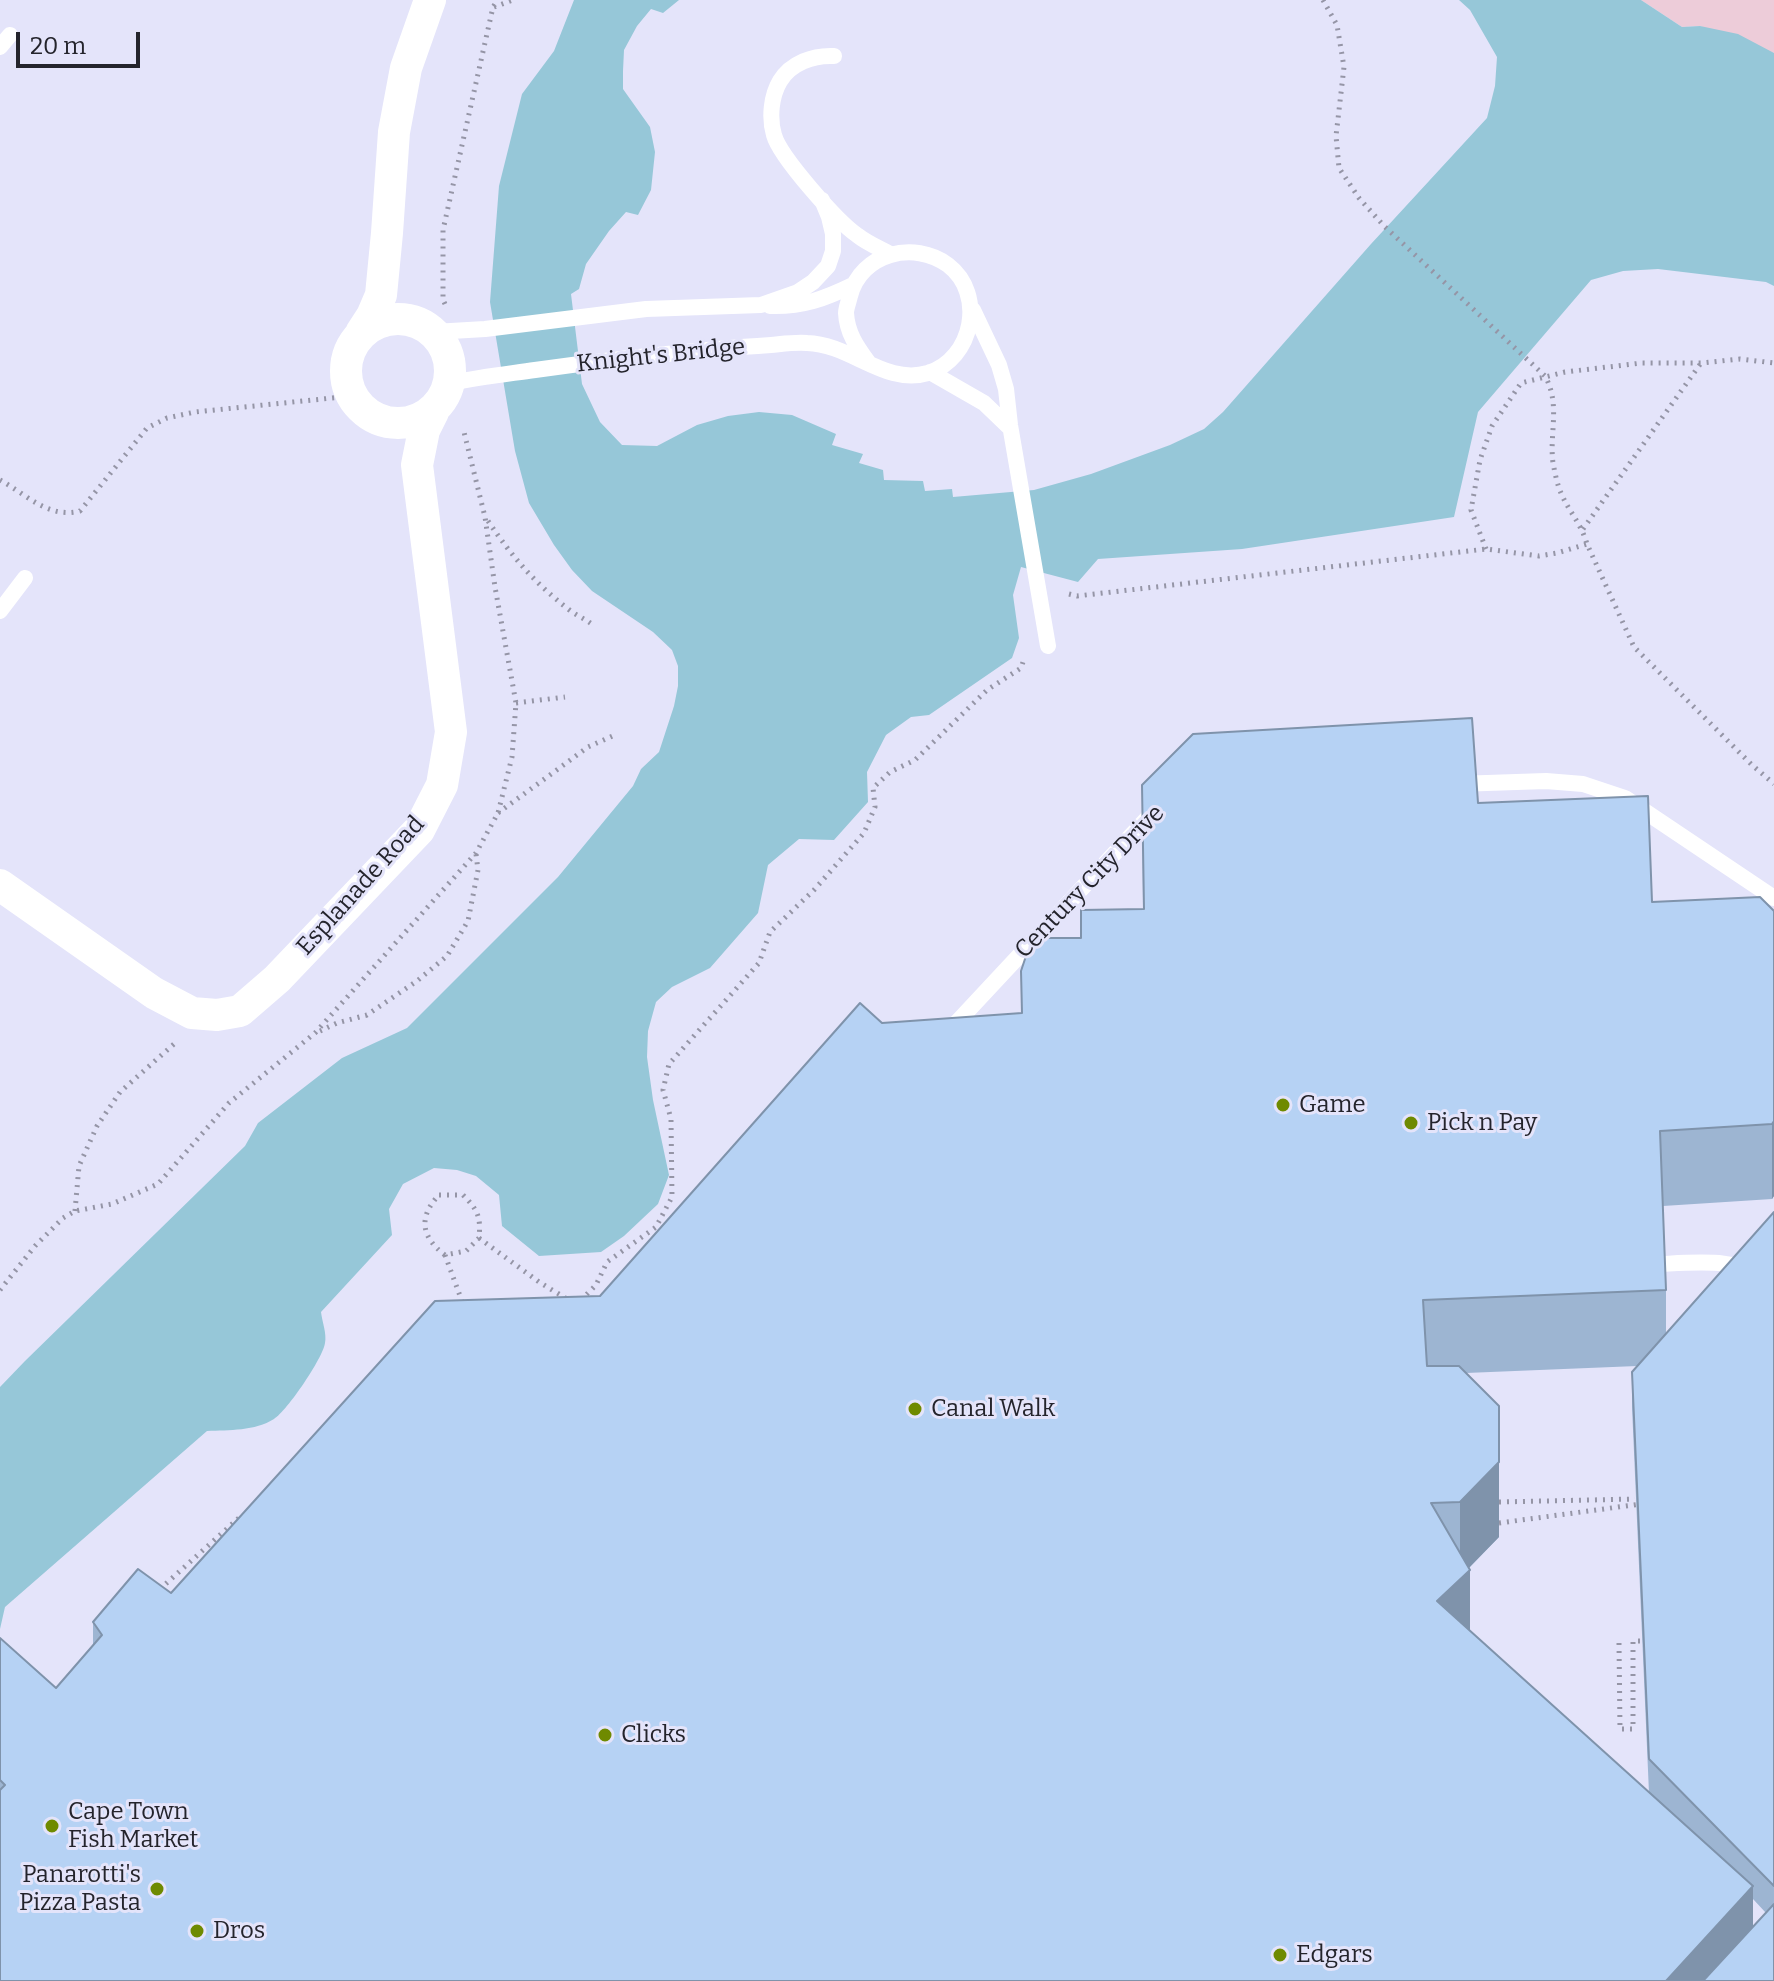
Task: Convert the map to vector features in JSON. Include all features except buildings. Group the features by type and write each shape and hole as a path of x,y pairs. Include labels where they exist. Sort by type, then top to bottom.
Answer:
{"street":[{"path":"417,465 390,432 363,407 346,381 346,366 350,351 381,295 394,132 406,68 430,0"},
{"path":"363,407 389,423 420,420 433,412 456,382 436,329 402,289 387,233"},
{"path":"361,333 391,318 411,319 436,329"},
{"name":"Esplanade Road","path":"0,885 154,993 192,1013 217,1015 240,1011 277,979 419,830 442,785 451,732 417,465 424,430 433,412"}],"lane":[{"name":"Knight's Bridge","path":"834,56 822,55 806,60 789,69 778,83 772,103 774,137 783,155 841,221 859,237 890,254"},
{"name":"Knight's Bridge","path":"761,305 798,292 828,266 833,251 833,234 822,200"},
{"name":"Knight's Bridge","path":"436,329 485,329 646,309 761,305 792,307 813,302 853,285 868,266 890,254 911,251 932,256 950,267 964,284 999,365 1006,389 1048,646"},
{"path":"853,285 846,312 852,340 868,362"},
{"path":"930,372 949,362 962,346 970,326 971,304"},
{"name":"Knight's Bridge","path":"456,382 605,360 808,342 831,347 887,372 908,376 930,372"},
{"path":"930,372 984,403 1010,428"},
{"path":"0,611 25,578"},
{"path":"1436,784 1546,781 1583,784 1625,798 1774,898"},
{"name":"Century City Drive","path":"935,1046 1159,807 1171,798"},
{"path":"1662,1264 1729,1264 1765,1275 1774,1282"}],"path":[{"path":"436,329 443,300 443,230 493,7 498,0"},
{"path":"493,7 513,0"},
{"path":"1323,0 1337,25 1344,67 1336,136 1339,168 1359,198 1384,226 1545,376 1553,392 1554,465 1562,495 1583,529 1634,647 1774,784"},
{"path":"1486,549 1471,510 1480,460 1492,426 1521,383 1565,372 1642,363 1702,363 1740,359 1774,363"},
{"path":"1583,529 1702,363"},
{"path":"0,1290 35,1246 63,1218 75,1211 112,1204 158,1184 229,1103 315,1033 476,853 498,813 512,757 516,703 485,517 465,436 456,382"},
{"path":"0,480 58,513 80,511 147,428 167,418 195,412 363,407"},
{"path":"485,517 526,573 573,613 594,626"},
{"path":"1037,583 1077,596 1486,549 1539,556 1587,544"},
{"path":"479,1238 539,1282 577,1305 596,1285 607,1262 656,1227 672,1197 671,1119 663,1090 669,1064 759,963 770,932 814,890 864,833 875,807 873,788 890,772 915,760 987,690 1021,668 1025,655"},
{"path":"516,703 565,697"},
{"path":"498,813 588,747 617,734"},
{"path":"315,1033 367,1015 447,956 468,921 478,870 476,853"},
{"path":"75,1211 79,1166 97,1126 120,1092 180,1039 192,1013"},
{"path":"445,1255 466,1251 479,1238 476,1208 463,1195 439,1195 428,1206 425,1227 431,1244 445,1255 464,1307"},
{"path":"1499,1502 1650,1502"},
{"path":"1499,1523 1635,1502"},
{"path":"160,1589 252,1506"},
{"path":"1619,1643 1620,1729 1633,1729 1633,1641 1641,1641"}],"shaded area":[{"path":"1641,0 1774,0 1774,53 1700,26 1682,27"}],"water":[{"path":"574,0 679,0 663,13 651,9 624,50 623,89 650,127 655,152 651,190 638,215 626,212 609,231 586,264 579,289 571,294 582,384 600,422 622,445 657,446 697,425 728,416 759,412 792,415 836,434 832,445 863,454 859,463 883,470 884,480 923,481 925,491 952,489 953,497 1034,490 1091,474 1204,429 1223,412 1487,118 1495,86 1497,57 1470,10 1459,0 1641,0 1682,27 1700,26 1738,34 1774,53 1774,286 1766,282 1658,269 1623,271 1591,280 1478,412 1454,517 1242,549 1098,559 1078,582 1021,567 1013,595 1019,638 1012,658 929,715 911,717 886,735 867,772 868,802 834,840 799,839 768,865 758,913 710,968 672,987 656,1002 648,1031 647,1057 669,1175 658,1204 624,1236 601,1252 539,1256 502,1226 499,1195 476,1176 434,1168 403,1184 389,1209 392,1235 321,1312 325,1336 323,1350 304,1384 280,1414 267,1423 250,1428 207,1431 5,1607 0,1629 0,1387 245,1146 258,1123 342,1058 407,1028 558,877 633,786 641,769 659,752 678,686 678,666 672,650 653,632 592,591 554,545 529,503 515,451 490,302 499,186 522,94 554,51"}],"place":[{"name":"Game","path":"1283,1105"},
{"name":"Pick n Pay","path":"1411,1123"},
{"name":"Canal Walk","path":"915,1409"},
{"name":"Clicks","path":"605,1735"},
{"name":"Cape Town Fish Market","path":"52,1826"},
{"name":"Panarotti's Pizza Pasta","path":"157,1889"},
{"name":"Dros","path":"197,1931"},
{"name":"Edgars","path":"1280,1955"}]}
